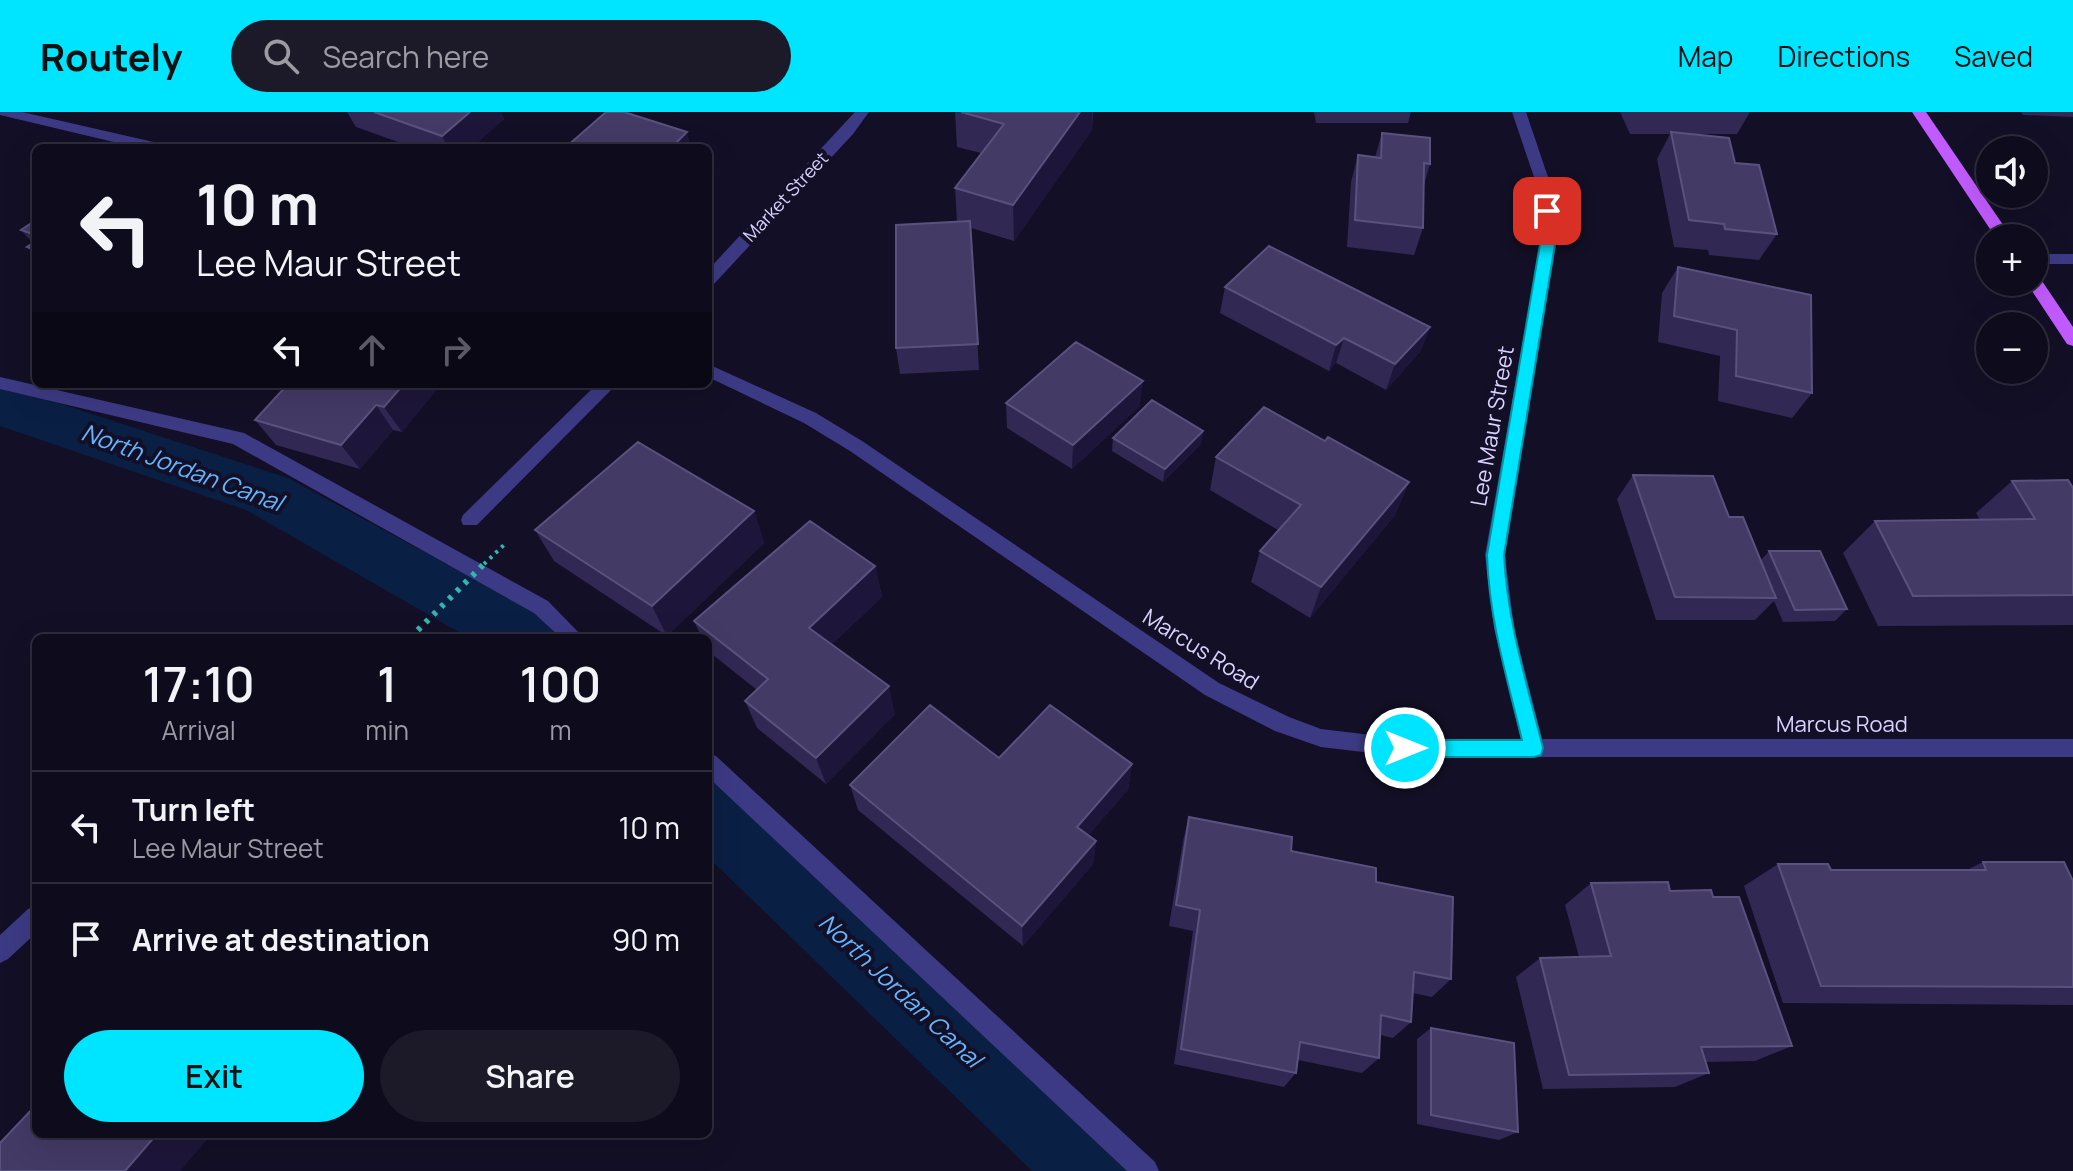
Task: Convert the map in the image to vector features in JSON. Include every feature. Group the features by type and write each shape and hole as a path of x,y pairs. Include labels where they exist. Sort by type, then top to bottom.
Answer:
{"main road":[{"path":"1919,112 1995,224"},
{"path":"2043,296 2073,340"}],"street":[{"path":"4,112 141,144"},
{"name":"Market Street","path":"712,276 848,131 862,112"},
{"name":"Lee Maur Street","path":"1519,112 1542,180 1548,244 1495,555 1504,632 1534,748"},
{"path":"2048,259 2073,259"},
{"name":"Marcus Road","path":"712,372 833,432 1212,689 1282,724 1321,738 1405,748 2073,748"},
{"path":"0,383 238,438 541,607 570,634"},
{"path":"470,520 604,388"},
{"path":"712,767 1146,1171"},
{"path":"0,951 32,921"}],"path":[{"path":"414,634 506,543"}],"building":[{"path":"374,112 470,112 442,136"},
{"path":"606,112 624,112 687,132 675,144 569,144"},
{"path":"961,112 1080,112 1013,205 955,188 1004,124"},
{"path":"1671,132 1729,138 1735,163 1759,165 1777,234 1725,229 1724,224 1689,220"},
{"path":"1382,133 1430,138 1430,164 1424,163 1423,228 1355,220 1358,155 1381,158"},
{"path":"970,221 978,344 896,348 896,225"},
{"path":"32,223 32,234 21,230"},
{"path":"1269,246 1430,327 1395,364 1344,338 1336,345 1225,287"},
{"path":"1678,267 1811,295 1812,393 1736,376 1737,330 1674,316"},
{"path":"1076,342 1143,381 1073,445 1006,403"},
{"path":"284,388 401,388 384,407 376,405 341,445 255,420"},
{"path":"1152,400 1203,431 1165,469 1113,438"},
{"path":"1264,407 1325,441 1328,437 1409,482 1321,587 1260,551 1301,505 1216,457"},
{"path":"638,442 754,511 652,606 535,530"},
{"path":"1633,475 1713,476 1729,517 1743,517 1776,598 1675,597"},
{"path":"2068,480 2073,488 2073,595 1913,596 1875,521 2035,519 2012,481"},
{"path":"810,521 875,566 809,628 889,686 816,758 745,701 768,679 694,621"},
{"path":"1769,551 1820,551 1847,609 1795,610"},
{"path":"930,705 999,758 1050,705 1132,764 1077,827 1096,841 1022,926 850,785"},
{"path":"1189,817 1292,837 1291,851 1376,868 1376,882 1453,897 1451,979 1414,972 1411,1022 1381,1015 1379,1058 1300,1042 1296,1073 1181,1049 1200,910 1176,905"},
{"path":"1983,862 2064,862 2073,881 2073,987 1821,986 1778,864 1828,864 1831,870 1986,870"},
{"path":"1668,882 1670,891 1711,890 1713,897 1739,897 1792,1046 1701,1047 1709,1073 1569,1075 1540,958 1611,956 1591,883"},
{"path":"1431,1028 1514,1043 1518,1132 1431,1115"},
{"path":"32,1109 32,1138 154,1138 125,1171 0,1171 0,1143"}],"waterway":[{"name":"North Jordan Canal","path":"0,405 267,494 518,634"},
{"name":"North Jordan Canal","path":"712,814 1091,1171"}],"route":[{"path":"1405,748 1534,748 1504,632 1495,555 1548,244 1547,211"}]}
